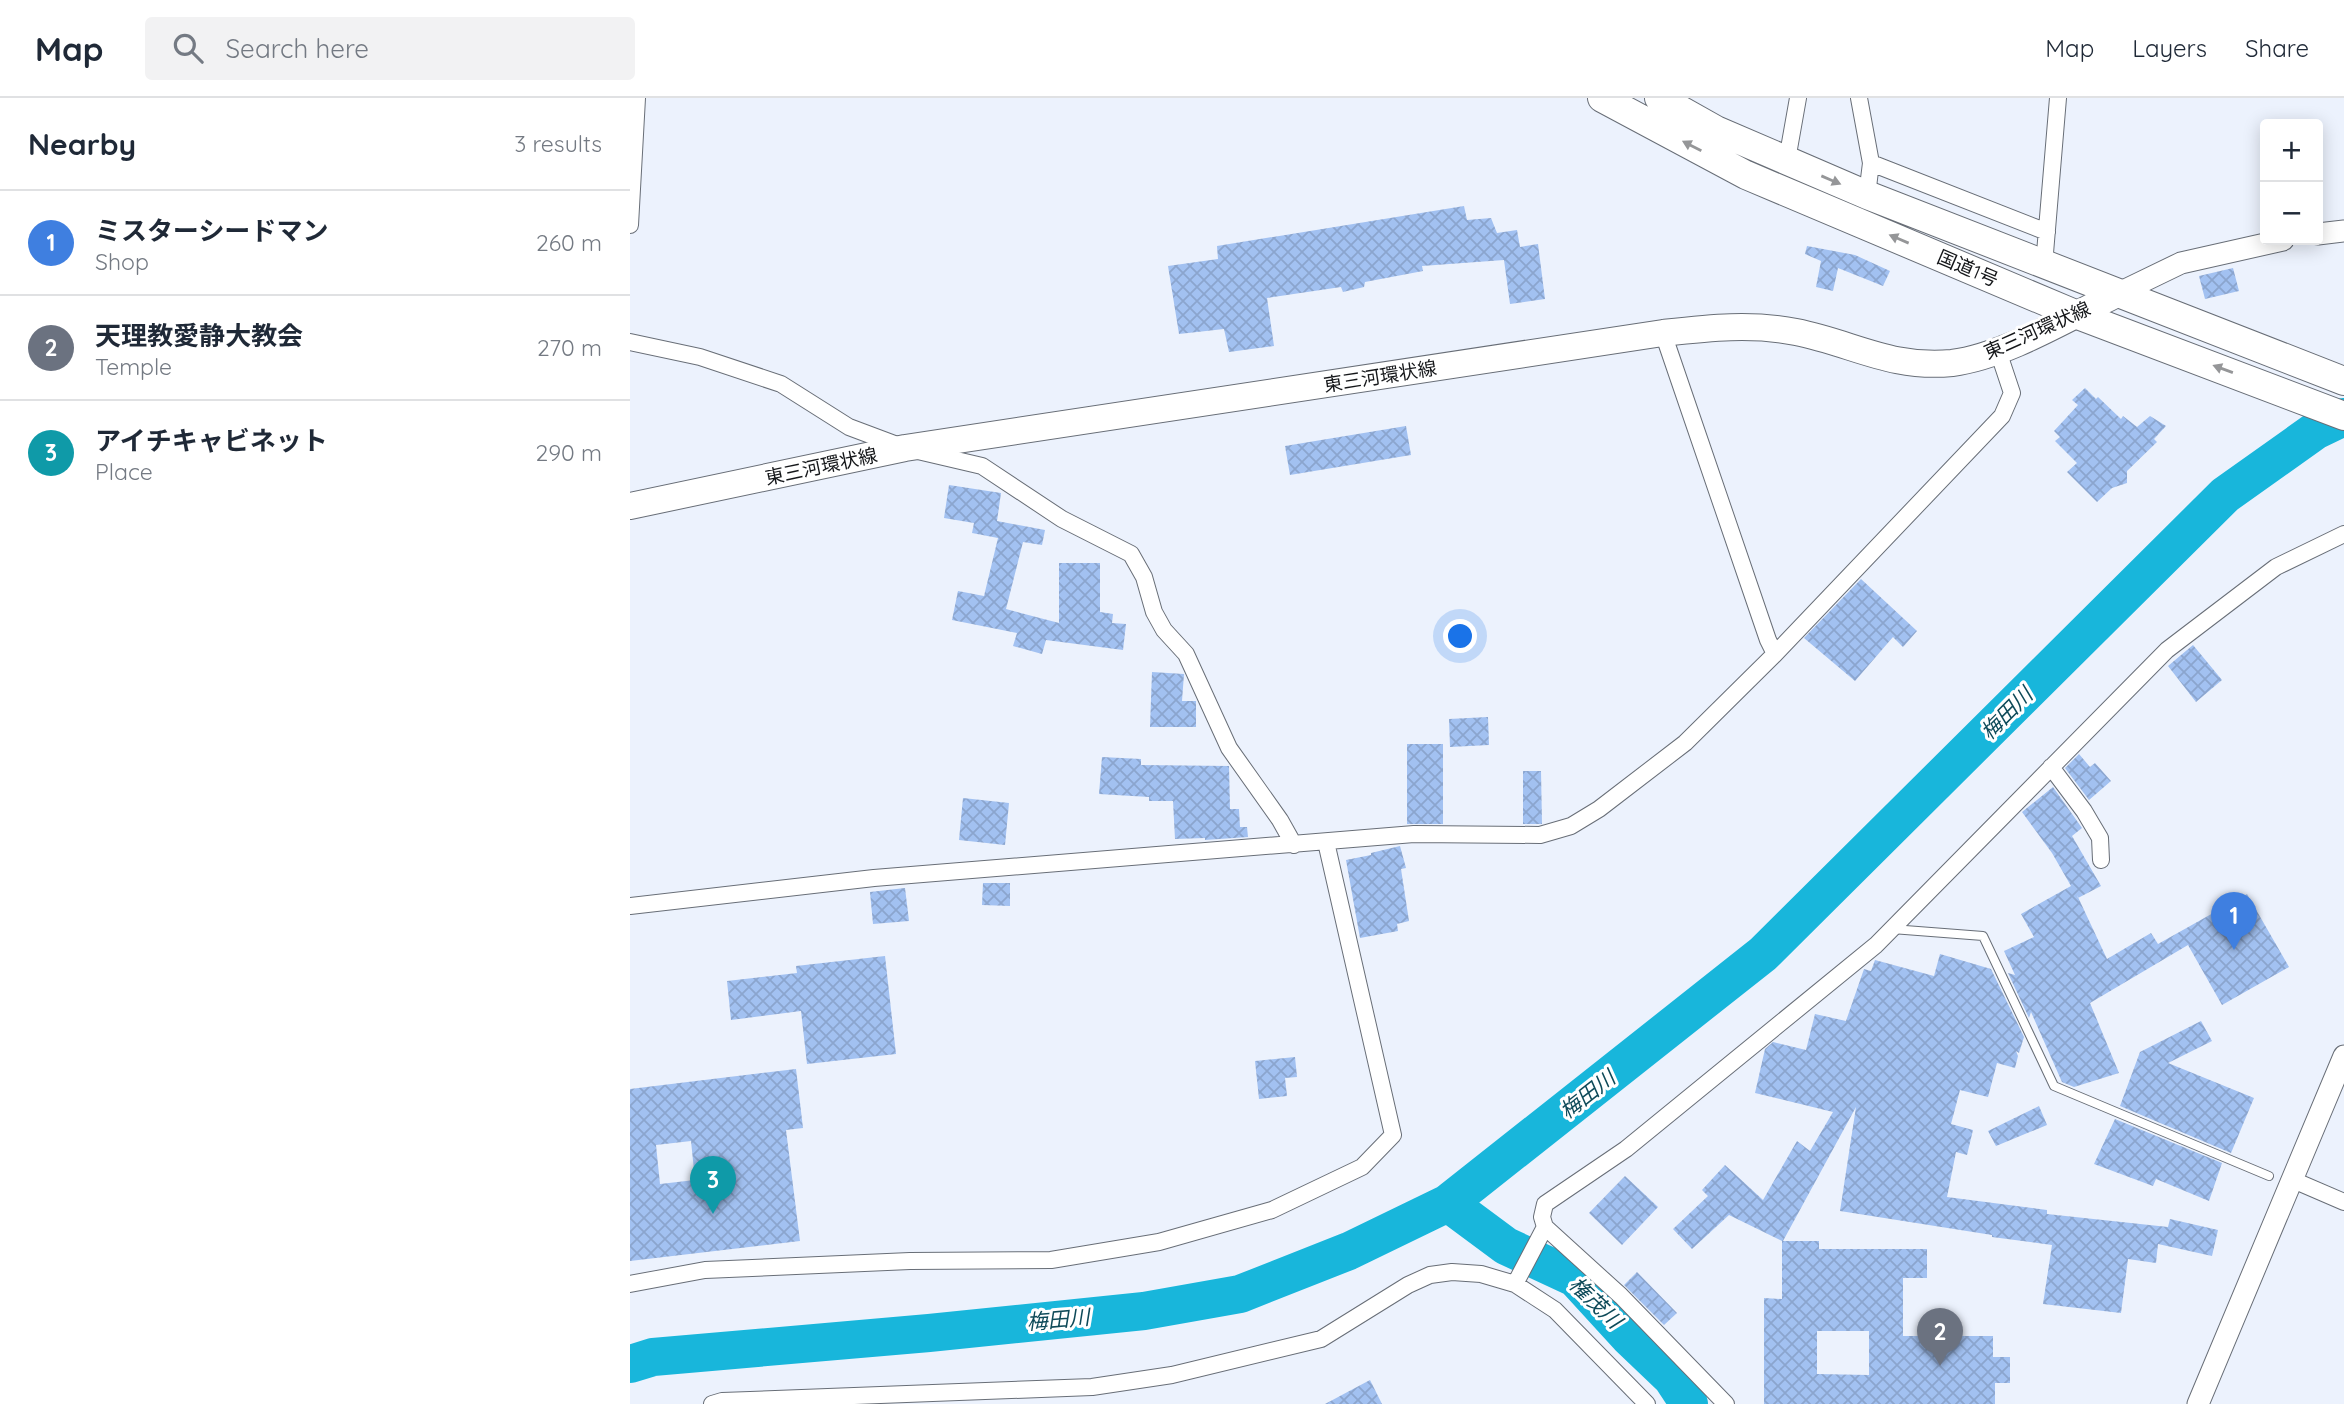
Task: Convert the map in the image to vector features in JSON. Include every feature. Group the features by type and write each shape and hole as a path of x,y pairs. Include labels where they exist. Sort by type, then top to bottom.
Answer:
{"highway":[{"name":"国道1号","path":"1602,98 1746,175 2075,314 2344,416"},
{"name":"国道1号","path":"1659,98 1716,130 1867,195 2336,377"}],"main road":[{"name":"東三河環状線","path":"630,506 905,448 1723,326 1770,327 1816,336 1878,357 1915,363 1954,362 1998,351 2119,293"}],"street":[{"path":"630,225 637,98"},
{"path":"1787,160 1798,98"},
{"path":"1859,98 1871,163 1867,195"},
{"path":"2044,265 2058,98 2053,98"},
{"path":"1871,163 2047,232"},
{"path":"2323,233 2344,231"},
{"path":"2119,293 2181,263 2261,245"},
{"path":"1663,333 1775,654"},
{"path":"630,342 700,357 781,384 849,427 905,448 982,466 1062,519 1131,554 1144,577 1154,612 1164,630 1186,654 1229,748 1280,820 1294,845"},
{"path":"630,906 874,878 1414,834 1540,835 1571,826 1685,743 1775,654 2002,416 2012,393 1998,351"},
{"path":"1518,1280 1544,1230 1542,1217 1545,1204 1626,1149 1866,953 2166,650 2276,567 2344,534"},
{"path":"2051,767 2084,811 2100,838 2101,860"},
{"path":"630,1284 705,1270 910,1261 1065,1258 1159,1242 1272,1210 1362,1167 1393,1135 1326,842"},
{"path":"2198,1404 2344,1056"},
{"path":"2293,1180 2344,1202"},
{"path":"1544,1230 1621,1296 1726,1404"},
{"path":"712,1404 722,1401 781,1401 1092,1387 1172,1375 1321,1339 1408,1285 1430,1275 1452,1272 1518,1280 1555,1310 1647,1404"}],"lane":[{"path":"1891,929 1983,936 2054,1086 2269,1176"}],"building":[{"path":"1464,206 1467,220 1491,218 1497,233 1517,230 1520,247 1538,244 1545,299 1510,304 1504,260 1422,266 1423,271 1365,282 1364,287 1343,292 1341,287 1267,298 1274,346 1229,352 1224,329 1179,334 1168,266 1218,259 1217,246"},
{"path":"1807,246 1855,255 1890,271 1883,286 1838,268 1833,291 1816,287 1821,261 1805,254"},
{"path":"2233,268 2239,291 2205,299 2199,276"},
{"path":"2085,388 2121,419 2123,416 2137,427 2150,416 2166,426 2154,439 2157,442 2127,471 2127,483 2112,488 2097,502 2067,472 2077,463 2055,441 2060,437 2054,431 2078,405 2072,400"},
{"path":"1406,426 1411,455 1290,475 1285,446"},
{"path":"949,485 1001,493 997,521 1045,530 1042,545 1023,542 1006,609 1059,623 1059,563 1100,563 1100,612 1113,614 1112,623 1126,624 1123,650 1046,640 1042,654 1013,646 1017,633 952,620 958,591 984,596 998,538 972,533 974,523 944,518"},
{"path":"1861,579 1917,631 1903,647 1893,637 1855,681 1804,638"},
{"path":"2193,645 2222,680 2196,702 2168,666"},
{"path":"1152,672 1184,674 1182,701 1196,701 1196,727 1150,727"},
{"path":"1488,717 1489,745 1450,747 1449,719"},
{"path":"1407,744 1443,744 1443,824 1407,824"},
{"path":"2079,754 2090,767 2095,763 2111,781 2089,800 2065,768"},
{"path":"1102,757 1141,759 1141,765 1229,766 1230,809 1239,809 1240,827 1247,827 1248,837 1175,839 1173,801 1149,801 1149,797 1099,794"},
{"path":"1523,771 1541,771 1542,824 1523,824"},
{"path":"2053,787 2082,828 2072,836 2101,886 2078,898 2107,959 2151,933 2158,944 2247,894 2289,967 2222,1005 2188,945 2090,1003 2119,1073 2074,1087 2062,1082 2031,1012 2029,1018 2008,973 2015,975 2004,951 2034,937 2021,914 2071,886 2052,853 2022,812"},
{"path":"963,798 1009,803 1005,845 959,840"},
{"path":"1400,846 1406,868 1401,869 1409,921 1397,924 1398,931 1360,938 1346,860"},
{"path":"983,883 1010,883 1010,906 982,905"},
{"path":"905,888 909,921 873,924 870,892"},
{"path":"1940,954 1991,969 2024,1037 2019,1053 2016,1051 2018,1056 2015,1068 1997,1063 1988,1097 1960,1090 1951,1124 1973,1130 1967,1155 1956,1152 1947,1197 2047,1210 2047,1214 2168,1227 2170,1219 2218,1230 2212,1256 2158,1244 2156,1263 2128,1259 2121,1313 2043,1304 2052,1245 1840,1211 1856,1107 1783,1241 1819,1241 1819,1249 1927,1249 1927,1278 1903,1278 1903,1336 1993,1336 1993,1357 2010,1357 2010,1383 1995,1383 1995,1404 1764,1404 1764,1298 1782,1299 1782,1241 1729,1215 1692,1249 1673,1229 1708,1196 1702,1190 1725,1165 1763,1200 1797,1141 1810,1151 1833,1112 1755,1093 1765,1049 1773,1042 1806,1050 1815,1014 1846,1021 1864,969 1871,971 1875,960 1934,976","holes":["1817,1331 1869,1331 1869,1375 1817,1374"]},
{"path":"885,956 896,1054 807,1064 801,1011 731,1020 727,981 797,973 796,966"},
{"path":"2201,1021 2212,1041 2168,1063 2254,1098 2231,1153 2120,1106 2140,1052"},
{"path":"1295,1057 1297,1077 1285,1078 1287,1096 1259,1099 1255,1061"},
{"path":"796,1069 803,1128 786,1130 800,1241 630,1261 630,1089","holes":["691,1141 695,1180 660,1184 656,1145"]},
{"path":"2039,1106 2047,1125 1996,1146 1988,1131"},
{"path":"2115,1119 2222,1163 2209,1201 2156,1179 2153,1186 2094,1164"},
{"path":"1625,1176 1658,1207 1622,1245 1589,1213"},
{"path":"1637,1272 1677,1313 1664,1325 1624,1285"},
{"path":"1370,1380 1382,1404 1325,1404"}],"waterway":[{"name":"梅田川","path":"630,1364 653,1357 1144,1311 1240,1294 1349,1251 1448,1203 1763,954 2225,495 2315,431 2344,417"},
{"name":"権茂川","path":"1448,1203 1506,1246 1575,1278 1629,1337 1672,1378 1689,1404"}],"place":[{"name":"ミスターシードマン","path":"2234,950"},
{"name":"アイチキャビネット","path":"713,1214"},
{"name":"天理教愛静大教会","path":"1940,1366"}]}
